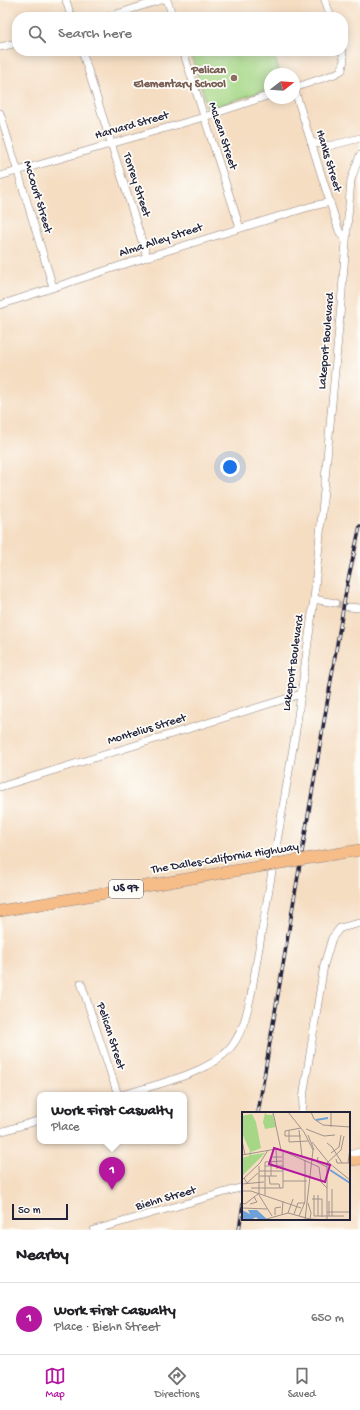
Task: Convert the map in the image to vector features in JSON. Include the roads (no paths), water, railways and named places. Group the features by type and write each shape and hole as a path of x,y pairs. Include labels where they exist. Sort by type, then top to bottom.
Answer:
{"highway":[{"name":"The Dalles-California Highway","path":"0,911 358,851"}],"main road":[{"path":"350,1160 352,1161 360,1160"}],"street":[{"path":"66,0 70,12"},
{"path":"123,12 161,0"},
{"path":"168,0 172,12"},
{"path":"325,0 329,12"},
{"path":"0,47 12,44"},
{"name":"Torrey Street","path":"84,56 147,257"},
{"name":"McLean Street","path":"185,56 240,228"},
{"path":"300,86 335,74 342,70 343,56"},
{"name":"Harvard Street","path":"0,176 204,117 264,97"},
{"name":"Hanks Street","path":"299,104 339,231 345,240"},
{"name":"McCourt Street","path":"0,113 53,287"},
{"path":"311,142 329,146 360,138"},
{"name":"Lakeport Boulevard","path":"132,1092 196,1072 218,1060 233,1044 245,1023 262,932 301,694 314,599 337,354 351,180 360,156"},
{"name":"Alma Alley Street","path":"0,305 147,257 330,202"},
{"path":"314,599 335,603"},
{"path":"348,606 360,608"},
{"name":"Montelius Street","path":"0,787 301,694"},
{"path":"302,1112 304,1090 324,965 332,938 340,928 360,923"},
{"name":"Pelican Street","path":"81,983 117,1092"},
{"path":"0,1132 37,1121"},
{"path":"350,1155 360,1152"},
{"name":"Biehn Street","path":"94,1230 242,1187"}],"tunnel":[{"path":"335,603 348,607"}],"railway":[{"path":"258,1112 347,585 360,526"},
{"path":"239,1230 242,1210"}],"place":[{"name":"Pelican Elementary School","path":"234,78"},
{"name":"Work First Casualty","path":"112,1190"}]}
